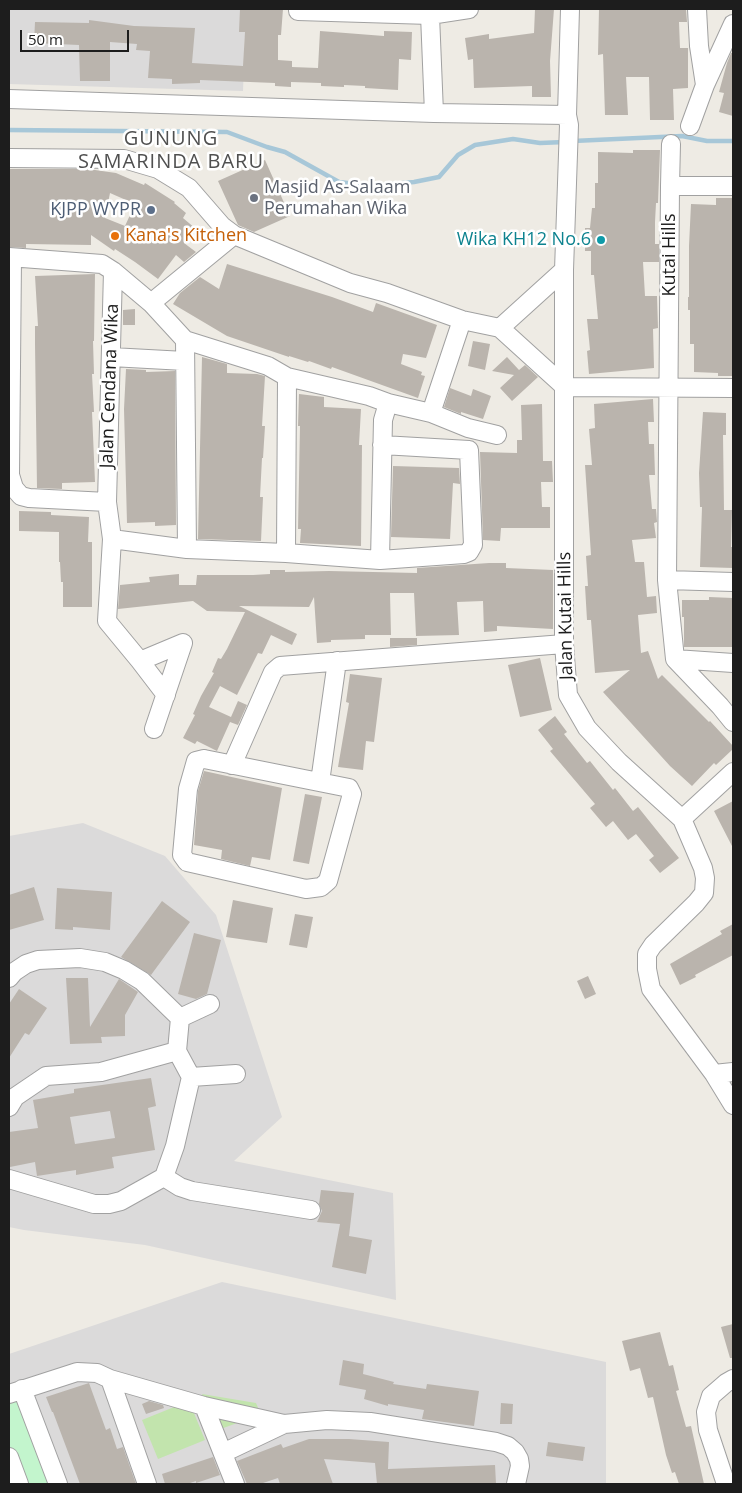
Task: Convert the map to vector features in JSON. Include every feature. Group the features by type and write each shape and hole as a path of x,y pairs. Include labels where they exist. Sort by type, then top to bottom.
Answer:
{"street":[{"path":"298,9 298,11 430,12 469,9"},
{"path":"9,99 434,113 568,120 570,9"},
{"path":"697,9 698,46 706,85"},
{"path":"430,12 434,113"},
{"path":"690,126 733,24"},
{"name":"Jalan Kutai Hills","path":"568,120 564,270 564,644 568,695 587,728 619,762 682,819 703,868 705,878 704,893 653,945 647,954 647,970 651,989 714,1074 733,1105"},
{"name":"Kutai Hills","path":"671,144 667,580 675,659"},
{"path":"9,158 124,159 158,169 189,188 222,226 234,235 350,284 387,293 462,320 500,328 565,387 733,388"},
{"path":"670,186 733,186"},
{"path":"151,303 234,235"},
{"name":"Jalan Cendana Wika","path":"107,502 29,498 21,496 14,488 10,476 11,258 102,264 151,303 185,340"},
{"path":"500,328 564,270"},
{"name":"Jalan Cendana Wika","path":"113,271 107,502 112,539 107,622 166,695"},
{"path":"432,413 462,320"},
{"path":"187,548 185,340 268,366 287,378 370,396 388,403 432,413 468,428 497,436"},
{"path":"111,358 185,361"},
{"path":"286,553 287,378"},
{"path":"380,560 383,420 388,403"},
{"path":"112,539 187,548 380,560 464,554 469,552 473,545 468,428"},
{"path":"382,445 469,450"},
{"path":"667,580 733,582"},
{"path":"140,661 183,643 154,729"},
{"path":"232,765 274,669 280,666 564,644"},
{"path":"675,659 733,662"},
{"path":"675,659 733,722"},
{"path":"320,782 337,661"},
{"path":"204,759 232,765 349,788 352,794 328,881 321,887 306,889 190,864 182,855 188,789 196,761 204,759"},
{"path":"682,819 733,772"},
{"path":"9,978 26,964 38,960 80,958 105,962 124,970 142,981 180,1018"},
{"path":"180,1018 210,1004"},
{"path":"9,1179 94,1204 108,1204 121,1200 164,1177 175,1146 191,1076 177,1051 180,1018"},
{"path":"9,1107 15,1097 46,1076 101,1072 177,1051"},
{"path":"714,1074 733,1072"},
{"path":"191,1076 236,1074"},
{"path":"164,1177 180,1187 192,1191 311,1210"},
{"path":"58,1484 16,1391 78,1372 96,1373 110,1379 204,1406 284,1424 327,1420 370,1422 496,1442 508,1446 519,1459 516,1484"},
{"path":"110,1379 147,1484"},
{"path":"726,1484 708,1430 706,1412 711,1396 726,1382 733,1379"},
{"path":"204,1406 235,1484"},
{"path":"223,1453 284,1424"},
{"path":"9,1457 19,1484"}],"shaded area":[{"path":"9,9 246,9 243,91 9,84"},
{"path":"83,823 165,856 216,915 282,1117 234,1161 393,1193 396,1300 145,1245 9,1227 9,836"},
{"path":"222,1282 606,1362 606,1484 9,1484 9,1354"}],"green space":[{"path":"202,1394 256,1403 259,1415 218,1430"},
{"path":"15,1396 49,1484 24,1484 9,1444 9,1398"},
{"path":"189,1401 205,1440 158,1459 142,1420"}],"building":[{"path":"240,9 283,9 281,35 278,35 278,60 292,61 292,67 318,68 320,31 384,36 384,31 412,32 411,60 399,59 398,90 365,88 365,86 321,86 321,83 291,82 291,87 275,86 275,83 200,80 200,83 172,84 172,79 148,78 150,51 136,50 137,44 110,42 110,81 80,81 79,45 34,43 35,22 89,23 89,20 134,26 195,28 192,63 243,66 245,32 239,32"},
{"path":"535,9 554,9 550,61 551,97 532,97 532,86 474,88 473,59 468,60 465,38 489,34 489,39 534,33"},
{"path":"599,9 686,9 687,22 679,22 680,48 688,48 688,88 673,89 674,120 650,120 649,77 626,77 628,115 605,115 603,54 598,55"},
{"path":"731,53 733,53 733,116 719,112 724,93 719,92"},
{"path":"633,150 660,150 658,203 656,203 655,222 655,244 659,244 659,262 643,262 645,296 657,296 658,328 653,329 654,368 589,374 587,351 590,350 587,319 598,319 594,275 591,275 591,251 585,251 585,228 590,228 592,208 595,208 595,183 598,183 598,152 633,153"},
{"name":"Masjid As-Salaam Perumahan Wika","path":"265,160 290,216 254,232 238,225 218,181"},
{"path":"9,169 88,169 116,173 144,185 145,183 175,202 186,213 183,218 196,229 184,243 196,252 184,262 176,255 158,279 135,262 115,249 114,251 91,235 91,245 26,244 26,248 9,247","holes":["110,193 135,204 125,226 105,218"]},
{"path":"716,198 733,198 733,376 718,376 718,373 694,372 694,344 690,344 688,297 691,204 716,205"},
{"path":"227,264 373,312 376,303 437,325 426,358 403,354 401,364 422,372 421,375 425,376 418,398 332,367 331,369 309,361 289,357 227,336 173,304 180,293 200,277 219,289"},
{"path":"95,274 94,374 92,374 94,412 92,412 95,482 62,483 62,489 37,488 35,326 38,326 35,276"},
{"path":"135,309 135,325 123,325 123,310"},
{"path":"473,341 490,344 485,370 468,366"},
{"path":"202,357 227,364 227,373 265,376 262,426 265,426 260,497 263,497 261,541 198,539"},
{"path":"507,357 519,370 525,365 538,377 512,401 500,388 514,375 492,371"},
{"path":"126,369 146,370 146,372 175,371 176,525 155,526 155,522 127,523 124,409"},
{"path":"450,388 471,396 473,389 491,396 483,419 461,412 461,414 444,407"},
{"path":"299,394 324,397 324,407 361,409 359,445 362,445 361,546 300,543 301,529 298,529"},
{"path":"653,399 654,422 648,422 649,444 654,444 655,475 649,475 652,509 656,509 657,522 654,523 656,538 632,540 635,562 644,562 647,597 656,596 657,613 638,615 641,653 648,651 658,679 662,675 733,746 733,749 716,765 714,763 692,786 670,766 603,692 630,670 595,673 591,620 587,620 585,586 588,586 586,556 591,555 585,465 592,465 589,429 595,428 594,404"},
{"path":"542,404 543,461 552,461 553,482 541,482 542,507 550,507 550,528 501,528 500,541 483,540 480,452 517,453 517,440 522,440 521,405"},
{"path":"703,412 726,413 726,435 723,435 724,510 732,510 731,547 733,547 733,568 700,567 702,507 700,507 699,473"},
{"path":"393,466 459,468 460,484 453,483 450,539 391,537"},
{"path":"19,511 51,512 51,515 89,517 88,542 92,542 92,607 63,607 63,582 61,582 59,562 59,532 19,531"},
{"path":"506,563 506,568 553,570 553,629 497,626 497,631 484,632 483,601 457,602 459,635 416,636 414,593 390,593 391,635 365,635 365,639 331,640 331,642 317,643 314,597 309,607 239,606 297,634 292,645 271,635 262,654 258,653 237,695 220,686 209,707 231,717 238,701 247,705 238,725 230,722 217,751 197,741 195,744 183,738 195,715 193,714 201,696 214,673 212,672 218,658 221,659 227,649 245,612 207,611 193,601 118,609 120,585 150,582 149,577 179,574 179,585 196,585 197,575 270,574 270,570 285,570 285,572 417,573 417,568"},
{"path":"709,597 733,598 733,647 684,647 682,600 709,600"},
{"path":"390,638 417,638 417,645 390,647"},
{"path":"540,658 552,710 520,717 508,665"},
{"path":"350,674 382,678 374,742 366,741 363,770 338,767 349,703 346,702"},
{"path":"555,716 567,732 564,734 587,763 590,761 633,811 638,807 679,858 660,873 649,860 654,856 636,834 628,840 613,821 606,827 590,808 595,804 550,751 553,749 538,730"},
{"path":"204,771 282,788 270,860 252,857 250,866 221,859 222,850 194,845 198,791"},
{"path":"305,794 322,797 309,864 293,861"},
{"path":"733,801 733,848 714,811"},
{"path":"34,887 44,920 9,930 9,895"},
{"path":"57,888 112,892 110,930 73,927 73,930 55,929"},
{"path":"233,900 273,908 267,943 226,937"},
{"path":"162,901 190,922 151,975 121,957"},
{"path":"295,914 313,917 307,948 289,945"},
{"path":"733,924 733,955 680,985 670,964 722,934 720,931"},
{"path":"194,933 221,940 207,994 196,999 178,994"},
{"path":"588,976 596,994 585,999 577,981"},
{"path":"66,978 88,978 90,1027 119,979 138,992 125,1015 125,1036 101,1037 102,1043 70,1044"},
{"path":"19,989 47,1008 29,1035 25,1033 9,1058 9,1004"},
{"path":"151,1078 156,1106 148,1108 155,1150 112,1157 114,1168 76,1175 76,1170 37,1176 35,1162 10,1167 9,1132 38,1128 33,1100 74,1093 74,1089","holes":["110,1111 115,1138 75,1144 70,1117"]},
{"path":"321,1190 354,1193 349,1236 372,1240 366,1274 332,1267 340,1224 317,1222 322,1211 319,1204"},
{"path":"733,1324 733,1358 730,1358 721,1327"},
{"path":"660,1332 669,1366 673,1365 679,1390 676,1391 686,1427 691,1426 704,1484 679,1484 675,1472 672,1473 666,1455 653,1397 648,1398 640,1368 630,1371 622,1341"},
{"path":"343,1360 364,1364 363,1374 394,1382 393,1384 426,1389 427,1384 479,1391 474,1426 422,1419 424,1410 388,1404 388,1406 364,1399 366,1390 339,1385"},
{"path":"89,1383 106,1430 110,1428 117,1449 123,1447 136,1484 80,1484 46,1397"},
{"path":"149,1401 163,1405 164,1408 146,1414 142,1404"},
{"path":"501,1403 513,1404 512,1424 500,1424"},
{"path":"309,1439 389,1442 388,1469 495,1465 496,1484 377,1484 375,1463 324,1459 333,1484 280,1484 278,1478 260,1484 247,1484 237,1461 281,1444 283,1448"},
{"path":"548,1442 585,1447 583,1461 546,1456"},
{"path":"213,1457 220,1475 196,1483 196,1481 187,1484 165,1484 162,1474"}],"waterway":[{"path":"9,130 227,132 285,152 339,182 373,186 414,182 439,177 458,155 475,145 513,139 540,143 565,142"},
{"path":"573,141 682,136 707,141 733,141"}],"place":[{"name":"Masjid As-Salaam Perumahan Wika","path":"254,198"},
{"name":"KJPP WYPR","path":"151,210"},
{"name":"Kana's Kitchen","path":"115,236"},
{"name":"Wika KH12 No.6","path":"601,240"}],"district":[{"name":"GUNUNG SAMARINDA BARU","path":"171,150"}]}
